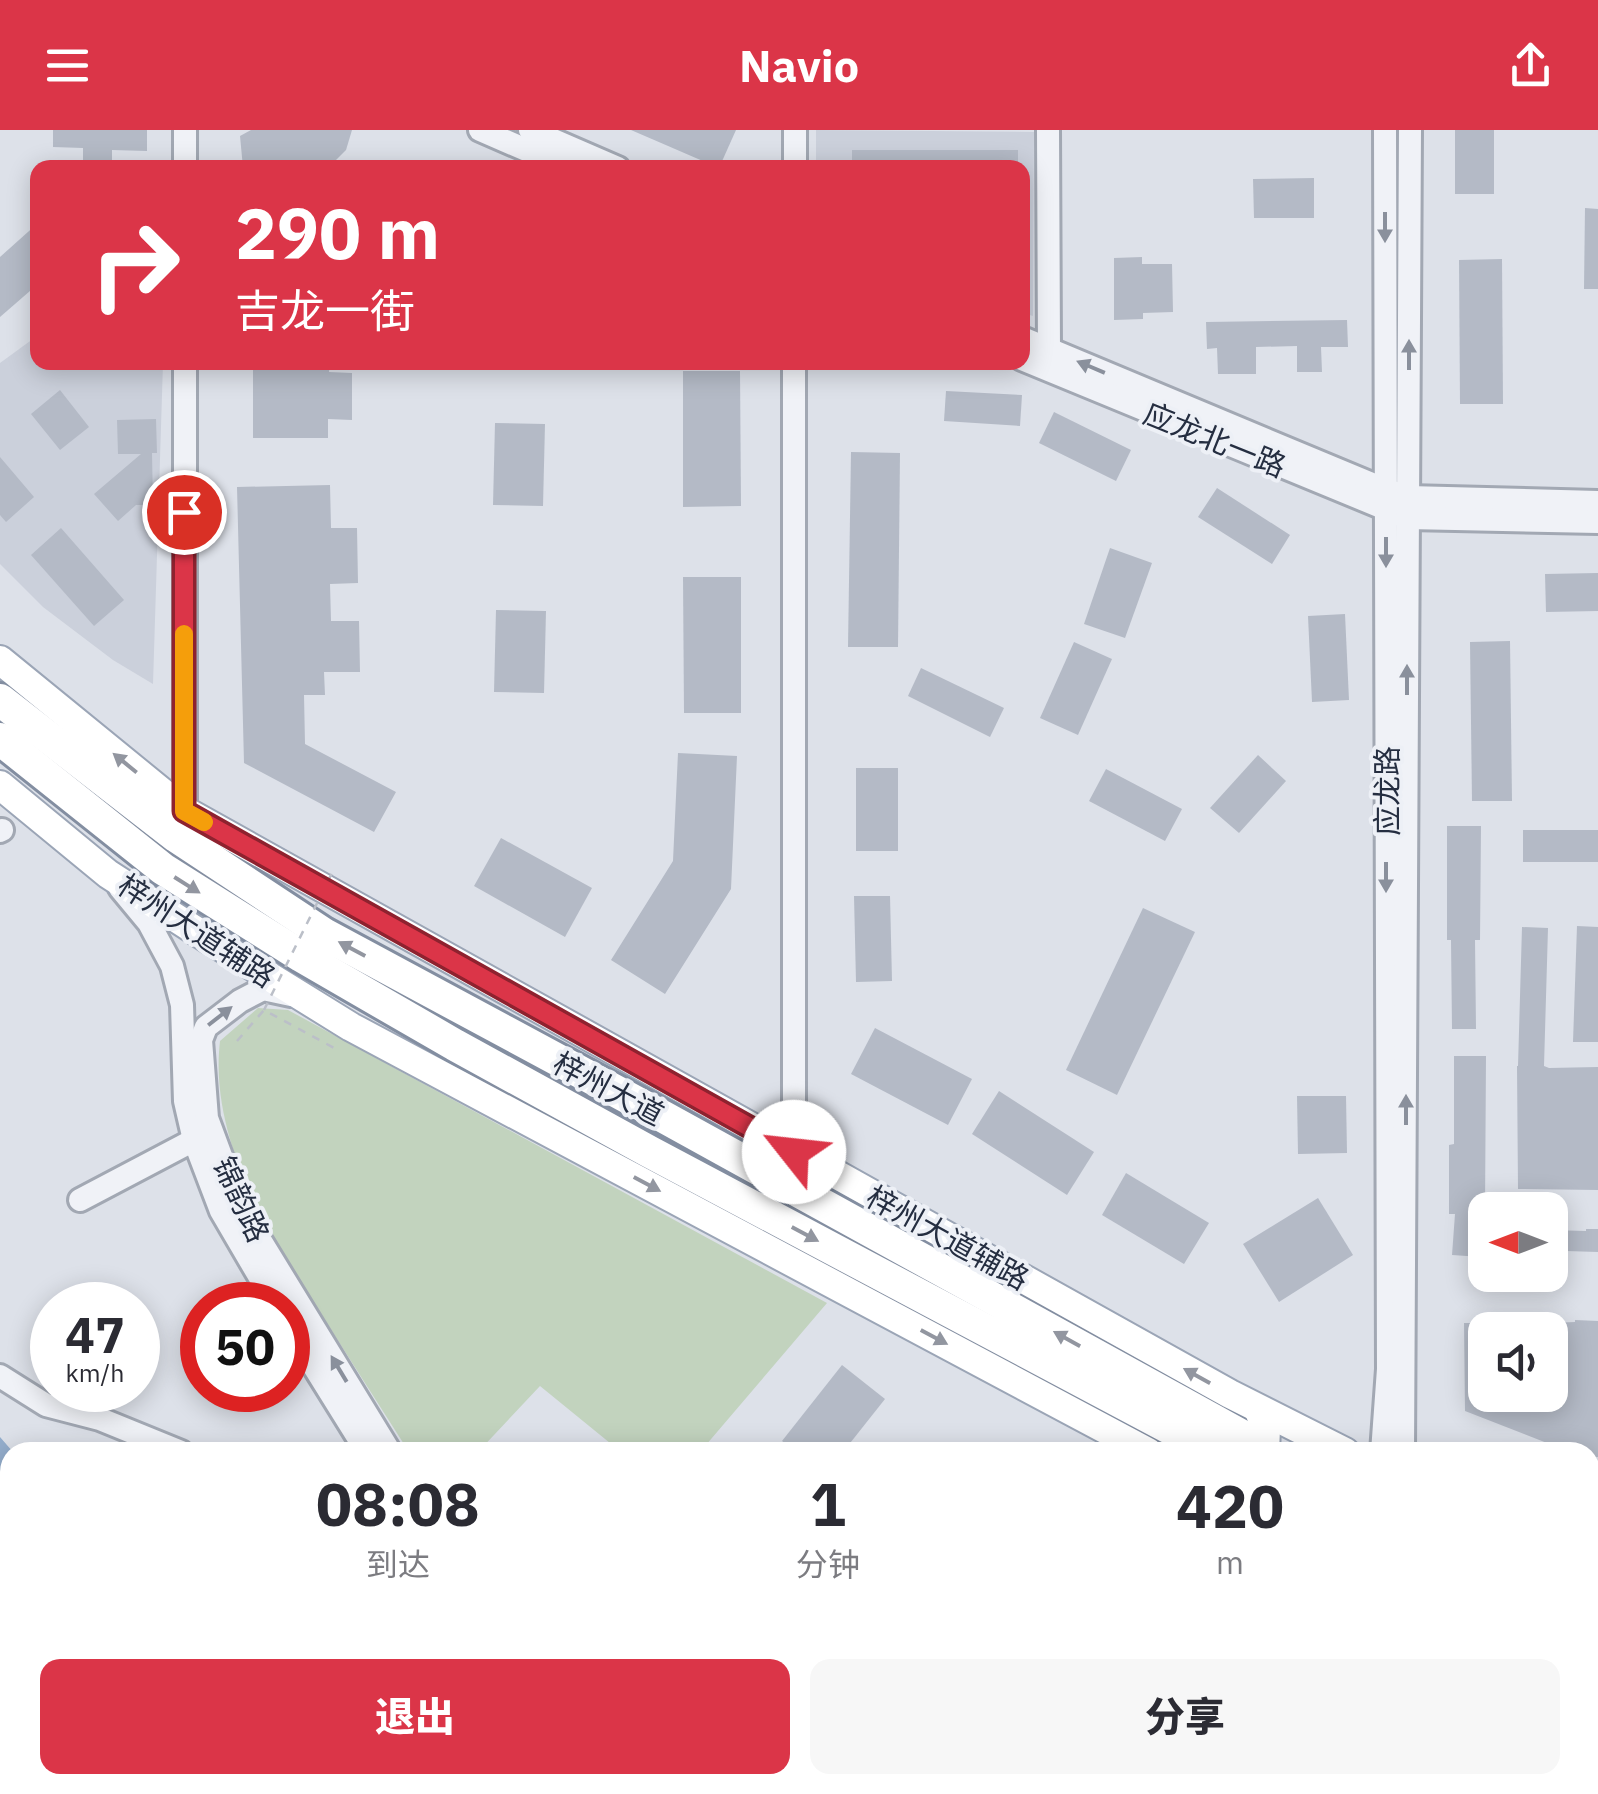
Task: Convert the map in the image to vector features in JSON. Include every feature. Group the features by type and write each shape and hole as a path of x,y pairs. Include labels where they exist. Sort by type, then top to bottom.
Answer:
{"highway":[{"name":"梓州大道","path":"5,675 176,837 324,934 1256,1433"},
{"name":"梓州大道","path":"0,739 163,870 286,947 455,1045 1195,1442"}],"main road":[{"name":"梓州大道辅路","path":"5,675 184,811 794,1152 1256,1433 1298,1442"},
{"name":"梓州大道辅路","path":"0,784 108,874 305,999 1129,1442"},
{"path":"345,901 427,973 522,1040"},
{"path":"371,1037 732,1195"}],"street":[{"path":"184,130 184,160"},
{"path":"480,130 549,160"},
{"path":"530,130 599,160"},
{"path":"795,130 795,160"},
{"path":"1048,130 1050,350"},
{"name":"应龙路","path":"1385,130 1397,504 1404,1442"},
{"name":"应龙路","path":"1383,1442 1388,1369 1397,504 1410,130"},
{"name":"应龙北一路","path":"1030,341 1397,504"},
{"name":"应龙北一路","path":"1030,362 1397,504"},
{"path":"184,370 184,811"},
{"path":"794,370 794,1152"},
{"path":"1397,504 1598,502"},
{"path":"1397,504 1598,522"},
{"name":"锦韵路","path":"108,874 148,922 172,966 182,1005 185,1100 194,1140 221,1210 263,1282"},
{"name":"锦韵路","path":"305,999 264,989 240,1001 206,1028 201,1040 206,1118 240,1207 384,1442"},
{"path":"80,1200 194,1140"},
{"path":"310,1360 360,1442"},
{"path":"0,1376 46,1404 100,1419 157,1442"}],"path":[{"path":"237,1042 264,1010 334,870"},
{"path":"264,1010 336,1050"}],"shaded area":[{"path":"816,130 1034,132 1033,316 1030,160 816,160"},
{"path":"30,341 30,370 163,370 153,684 113,660 43,607 0,564 0,363"}],"green space":[{"path":"258,1008 288,1010 827,1303 709,1442 609,1442 540,1386 487,1442 403,1442 310,1297 310,1282 301,1282 256,1212 227,1128 220,1041"}],"building":[{"path":"53,130 147,130 147,151 112,150 112,160 83,160 83,148 53,147"},
{"path":"251,130 352,130 346,150 336,160 242,160 240,136"},
{"path":"631,130 736,130 723,160 700,160"},
{"path":"1455,130 1494,130 1494,194 1455,194"},
{"path":"852,150 1018,150 1018,160 852,160"},
{"path":"1314,178 1314,218 1254,218 1253,179"},
{"path":"1585,208 1598,209 1598,289 1584,289"},
{"path":"30,230 30,291 0,317 0,257"},
{"path":"1142,257 1142,264 1172,264 1173,312 1143,313 1143,319 1114,320 1114,258"},
{"path":"1502,259 1503,404 1460,404 1459,260"},
{"path":"1347,320 1348,347 1321,347 1322,372 1297,372 1297,346 1256,347 1256,374 1218,374 1217,348 1207,349 1206,322"},
{"path":"253,370 352,373 352,420 328,419 328,438 253,438"},
{"path":"683,371 740,371 741,506 683,507"},
{"path":"60,390 89,427 60,450 31,414"},
{"path":"946,391 1022,395 1020,426 944,421"},
{"path":"1054,412 1131,450 1116,481 1039,443"},
{"path":"156,419 153,505 136,505 118,521 94,494 141,454 118,454 117,420"},
{"path":"495,423 545,424 543,506 493,505"},
{"path":"851,452 900,453 898,647 848,647"},
{"path":"0,457 34,497 6,522 0,515"},
{"path":"330,485 331,528 357,528 358,583 330,584 331,621 359,621 360,672 324,672 325,695 304,695 305,744 396,792 374,832 244,763 237,487"},
{"path":"1217,488 1290,535 1272,564 1198,517"},
{"path":"61,528 124,600 94,626 31,555"},
{"path":"1110,548 1152,563 1125,638 1084,624"},
{"path":"1598,573 1598,611 1546,612 1545,574"},
{"path":"683,577 741,577 741,713 684,713"},
{"path":"496,610 546,611 544,693 494,692"},
{"path":"1345,614 1349,700 1312,702 1308,616"},
{"path":"1510,641 1512,801 1472,801 1470,642"},
{"path":"1074,642 1112,659 1078,735 1040,718"},
{"path":"921,668 1004,708 990,737 908,696"},
{"path":"678,753 737,756 731,889 665,994 611,960 673,861"},
{"path":"1258,755 1286,781 1239,833 1210,808"},
{"path":"856,768 898,768 898,851 856,851"},
{"path":"1106,769 1182,809 1165,841 1089,801"},
{"path":"1447,826 1481,826 1480,940 1475,940 1476,1029 1452,1029"},
{"path":"1523,830 1598,830 1598,862 1523,862"},
{"path":"501,838 592,888 565,937 474,886"},
{"path":"854,896 890,896 892,981 856,982"},
{"path":"1143,908 1195,932 1117,1095 1066,1070"},
{"path":"1577,926 1598,927 1598,1042 1573,1042"},
{"path":"1522,927 1548,928 1544,1066 1598,1067 1598,1190 1518,1189"},
{"path":"875,1028 972,1079 948,1125 851,1074"},
{"path":"1454,1056 1486,1056 1485,1192 1468,1192 1468,1256 1452,1255 1455,1214 1449,1214 1449,1145 1454,1144"},
{"path":"999,1091 1094,1152 1067,1195 972,1134"},
{"path":"1297,1096 1346,1096 1347,1153 1298,1154"},
{"path":"1126,1173 1209,1223 1184,1264 1102,1215"},
{"path":"1318,1198 1353,1255 1279,1302 1243,1244"},
{"path":"1598,1229 1598,1252 1568,1251 1568,1230"},
{"path":"1598,1321 1598,1442 1544,1442 1465,1411 1464,1323 1468,1323 1468,1412 1568,1412 1568,1322"},
{"path":"842,1365 885,1399 851,1442 782,1441"}],"slow traffic":[{"path":"184,634 184,811 204,822"}],"route":[{"path":"184,512 184,811 794,1152"}]}
